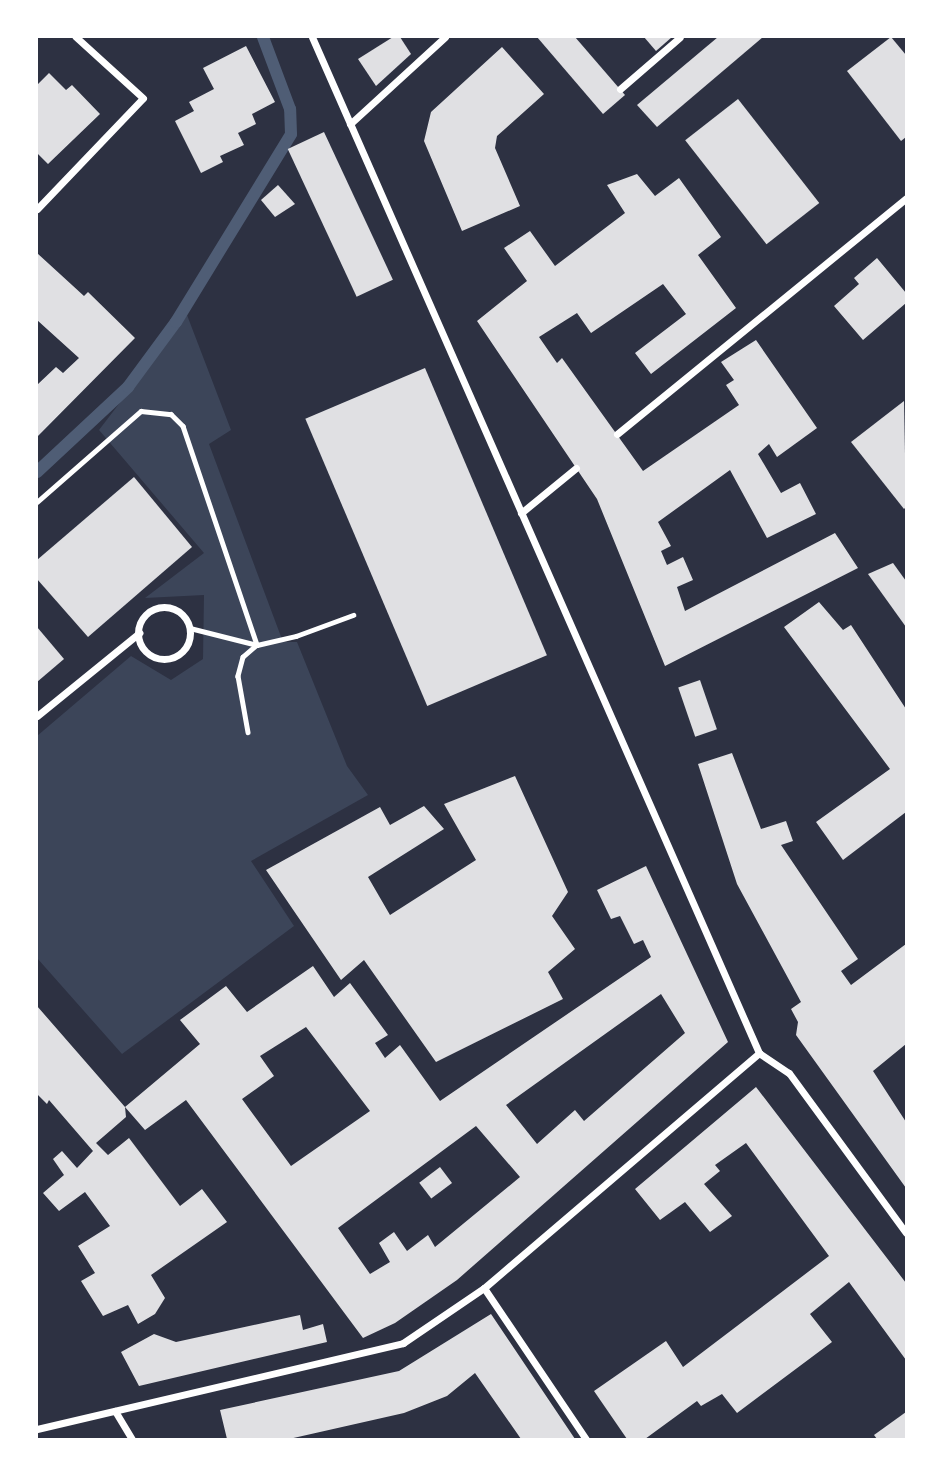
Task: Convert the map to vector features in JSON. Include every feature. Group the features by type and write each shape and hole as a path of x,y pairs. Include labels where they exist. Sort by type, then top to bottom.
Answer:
{"street":[{"path":"37,209 143,97 76,37"},
{"path":"312,37 759,1053 789,1073 906,1233"},
{"path":"350,124 445,37"},
{"path":"621,89 680,37"},
{"path":"617,434 906,198"},
{"path":"521,513 576,468"},
{"path":"37,716 139,634 143,617 166,607 182,614 190,628 188,645 167,659 151,655 139,634"},
{"path":"37,1429 403,1343 484,1288 759,1053"},
{"path":"484,1288 586,1439"},
{"path":"115,1411 132,1439"}],"path":[{"path":"37,502 127,420 141,411 171,414 183,426 257,645"},
{"path":"190,628 257,645 296,636 353,614"},
{"path":"248,732 238,676 243,657 257,645"}],"shaded area":[{"path":"187,315 231,430 209,444 283,642 297,642 347,766 368,795 251,861 294,926 122,1054 37,958 37,736 131,656 171,680 203,659 204,595 145,598 204,553 99,430"}],"building":[{"path":"393,37 400,37 411,54 376,86 358,59"},
{"path":"537,37 575,37 625,95 603,114"},
{"path":"644,37 672,37 656,51"},
{"path":"718,37 763,37 657,127 637,105"},
{"path":"891,37 906,55 906,137 901,141 847,71"},
{"path":"246,46 275,102 252,114 256,124 238,133 244,145 220,156 223,162 201,173 175,121 194,111 189,102 214,89 203,68"},
{"path":"502,47 544,94 497,136 495,148 520,206 462,231 424,141 431,112"},
{"path":"49,73 66,90 72,85 100,114 48,164 37,153 37,85"},
{"path":"738,99 819,203 766,244 685,140"},
{"path":"324,132 393,280 357,297 288,149"},
{"path":"637,174 655,196 679,178 721,237 698,255 736,308 651,374 635,353 686,314 663,284 591,333 577,313 539,337 557,363 562,358 643,471 739,405 726,385 734,380 721,362 756,340 817,428 777,457 769,444 758,454 781,493 800,483 816,514 767,538 730,470 658,522 671,546 661,551 667,565 683,557 693,580 677,587 685,611 835,533 858,568 665,666 597,499 477,321 527,281 504,248 530,231 555,266 625,213 607,185"},
{"path":"278,185 295,204 275,217 261,200"},
{"path":"37,253 84,296 88,292 135,338 37,437 37,385 56,367 63,373 79,358 37,320"},
{"path":"877,258 906,293 906,303 863,340 834,306 859,284 854,278"},
{"path":"425,368 547,655 427,706 305,419"},
{"path":"904,401 906,507 904,509 851,442"},
{"path":"134,477 192,547 88,637 37,579 37,560"},
{"path":"893,563 906,581 906,627 868,574"},
{"path":"819,602 843,630 851,625 906,709 906,812 843,860 816,822 890,769 784,627"},
{"path":"37,627 64,659 37,682"},
{"path":"700,680 717,729 695,737 678,687"},
{"path":"732,753 761,829 786,821 793,841 781,845 858,959 841,971 851,985 906,944 906,1044 873,1071 906,1122 906,1188 796,1035 798,1022 791,1009 801,1002 737,884 698,764"},
{"path":"515,776 568,892 552,916 575,949 548,972 563,999 436,1062 364,960 341,980 266,870 380,807 390,825 424,806 444,829 368,877 390,915 476,860 444,804"},
{"path":"646,866 728,1042 457,1280 395,1323 363,1338 186,1100 145,1130 125,1107 200,1044 180,1020 226,986 247,1012 313,966 334,997 350,983 388,1035 375,1043 385,1058 400,1045 440,1101 651,957 643,940 634,944 620,916 611,919 597,890","holes":["661,994 685,1033 584,1121 575,1110 537,1144 506,1105","306,1027 370,1111 291,1166 242,1099 274,1076 260,1056","476,1126 520,1177 435,1247 428,1235 407,1251 394,1232 379,1243 390,1262 370,1274 338,1228"]},
{"path":"37,1006 125,1107 126,1117 96,1143 108,1155 129,1138 180,1206 202,1189 227,1222 151,1275 165,1298 155,1314 138,1324 128,1305 103,1316 81,1281 95,1273 78,1246 110,1226 85,1192 59,1211 43,1193 64,1175 53,1159 62,1151 77,1168 93,1151 49,1100 47,1104 37,1094"},
{"path":"756,1087 906,1283 906,1360 849,1282 810,1314 832,1342 737,1413 722,1394 701,1406 697,1401 645,1439 627,1439 594,1391 666,1341 683,1367 829,1256 746,1143 715,1165 720,1171 704,1184 732,1216 710,1232 685,1202 660,1220 635,1189"},
{"path":"440,1167 452,1183 431,1199 419,1183"},
{"path":"491,1314 575,1439 521,1439 475,1373 447,1396 404,1413 289,1439 227,1439 220,1410 399,1371"},
{"path":"300,1315 303,1330 323,1324 327,1342 139,1386 121,1352 154,1334 176,1342"},
{"path":"906,1412 906,1439 877,1439 874,1435"}],"waterway":[{"path":"37,472 128,387 176,322 291,134 290,109 263,37"}]}
